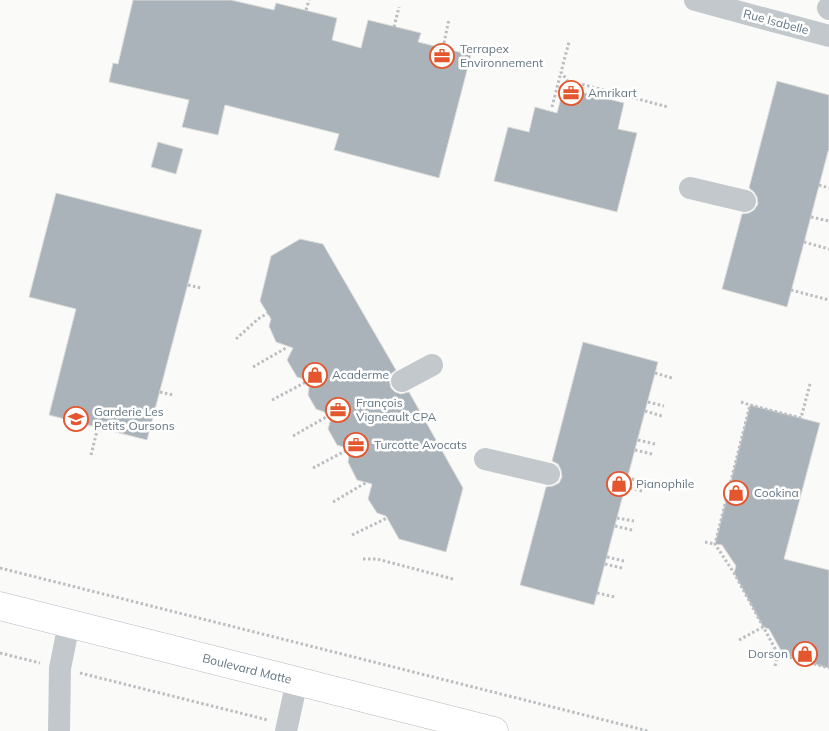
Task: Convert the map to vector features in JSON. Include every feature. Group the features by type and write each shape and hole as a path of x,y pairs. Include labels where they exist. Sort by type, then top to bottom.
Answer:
{"main road":[{"name":"Boulevard Matte","path":"0,606 486,730"}],"street":[{"name":"Rue Isabelle","path":"695,0 829,36"},
{"path":"690,188 745,201"},
{"path":"402,381 432,365"},
{"path":"485,459 549,474"},
{"path":"59,731 60,668 69,624"},
{"path":"280,726 297,682"}],"path":[{"path":"306,10 309,0"},
{"path":"394,27 399,7"},
{"path":"443,48 449,19"},
{"path":"552,108 569,42"},
{"path":"561,72 567,80 568,86 578,86 581,84 668,107"},
{"path":"819,185 829,188"},
{"path":"811,217 829,221"},
{"path":"804,242 829,249"},
{"path":"188,285 202,288"},
{"path":"792,290 829,300"},
{"path":"236,339 258,319 268,314"},
{"path":"253,367 286,348"},
{"path":"655,373 672,378"},
{"path":"272,400 306,382"},
{"path":"741,402 801,418 810,384"},
{"path":"160,392 174,395"},
{"path":"648,402 664,406"},
{"path":"715,544 750,405"},
{"path":"645,411 662,416"},
{"path":"294,436 328,416"},
{"path":"90,455 98,427"},
{"path":"638,440 654,444"},
{"path":"313,468 347,450"},
{"path":"635,450 652,454"},
{"path":"628,478 645,482"},
{"path":"333,502 367,482"},
{"path":"625,487 642,491"},
{"path":"352,535 387,518"},
{"path":"617,518 634,521"},
{"path":"615,526 632,530"},
{"path":"705,542 715,544 734,573 778,654 775,666"},
{"path":"607,557 624,561"},
{"path":"363,559 377,560 453,579"},
{"path":"605,564 622,568"},
{"path":"0,568 648,731"},
{"path":"597,593 614,598"},
{"path":"740,640 763,627"},
{"path":"0,653 47,665"},
{"path":"778,654 829,668"},
{"path":"77,672 280,726"}],"building":[{"path":"133,0 231,0 274,10 276,3 337,18 332,40 361,48 368,20 421,33 418,42 471,55 439,178 334,150 339,134 225,105 218,135 182,127 189,100 109,82 113,63 118,64"},
{"path":"777,81 829,95 829,148 787,307 722,289 742,214 754,210 758,204 757,197 749,188"},
{"path":"571,85 578,86 581,92 624,103 618,129 637,133 617,212 494,181 508,127 529,132 535,107 557,113 564,86 568,87"},
{"path":"158,142 183,149 176,174 151,167"},
{"path":"56,193 202,230 147,440 49,415 76,309 29,297"},
{"path":"300,239 323,244 396,370 391,374 389,380 391,388 401,394 409,392 463,488 446,552 399,539 386,516 377,513 368,499 372,484 357,480 348,462 350,449 337,445 328,429 332,415 316,409 308,395 310,381 297,377 287,360 293,348 276,342 269,326 271,319 260,301 271,256"},
{"path":"583,342 658,362 594,605 520,585 546,487 559,483 562,477 558,464 552,461"},
{"path":"750,405 820,423 784,559 829,570 829,668 784,656 769,629 763,627 734,573 736,566 722,545 715,544"}],"place":[{"name":"Terrapex Environnement","path":"442,56"},
{"name":"Amrikart","path":"571,93"},
{"name":"Acaderme","path":"315,375"},
{"name":"François Vigneault CPA","path":"338,410"},
{"name":"Garderie Les Petits Oursons","path":"76,419"},
{"name":"Turcotte Avocats","path":"356,445"},
{"name":"Pianophile","path":"619,484"},
{"name":"Cookina","path":"736,493"},
{"name":"Dorson","path":"805,654"}]}
